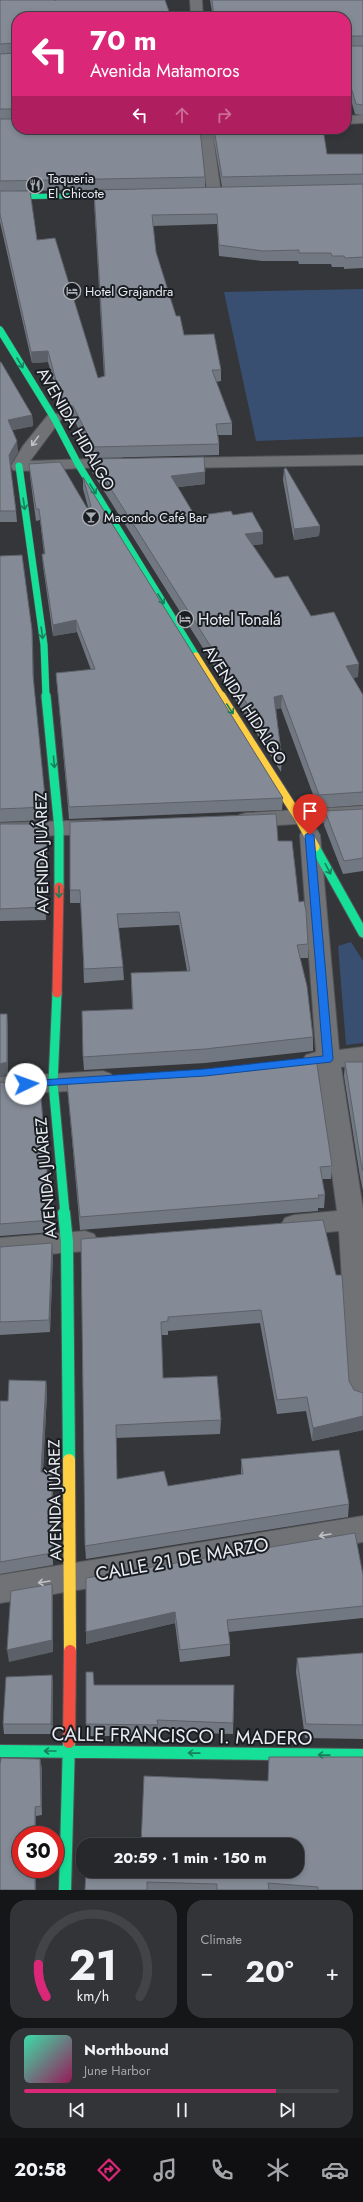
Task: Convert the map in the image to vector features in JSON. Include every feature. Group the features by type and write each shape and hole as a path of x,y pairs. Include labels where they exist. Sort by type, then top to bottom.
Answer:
{"street":[{"path":"196,0 197,12"},
{"path":"351,120 363,119"},
{"path":"207,134 214,193"},
{"path":"0,197 135,195"},
{"name":"AVENIDA HIDALGO","path":"0,330 54,418 78,464 180,631 304,826 363,933"},
{"path":"19,466 29,449 54,418"},
{"path":"157,463 363,460"},
{"path":"19,466 133,463"},
{"name":"AVENIDA JUÁREZ","path":"19,466 44,645 45,686 59,829 58,956 53,1083 67,1242 70,1578 69,1752 65,1890"},
{"path":"230,821 304,826 363,813"},
{"path":"0,830 121,826"},
{"path":"304,826 328,1059 357,1220 363,1394"},
{"path":"290,1064 363,1056"},
{"path":"0,1086 121,1078"},
{"path":"272,1227 357,1220"},
{"path":"0,1248 106,1239"},
{"name":"CALLE 21 DE MARZO","path":"0,1589 363,1529"},
{"name":"CALLE FRANCISCO I. MADERO","path":"0,1752 363,1755"}],"shaded area":[{"path":"363,289 363,437 256,441 224,292"},
{"path":"351,942 363,961 363,1043 346,1045 338,946"}],"building":[{"path":"0,0 165,0 169,12 12,12 12,43 0,44"},
{"path":"212,0 363,0 363,36 351,36 351,12 213,12"},
{"path":"351,46 363,46 363,105 356,104 351,87"},
{"path":"12,53 12,109 0,109 0,54"},
{"path":"0,119 12,119 12,134 201,134 205,177 0,181"},
{"path":"215,134 324,134 327,154 363,154 363,174 222,177"},
{"path":"363,184 363,257 345,258 344,256 332,256 331,253 299,253 299,250 263,251 219,245 217,214 152,215 156,252 176,316 180,316 184,335 214,334 221,370 212,370 232,423 216,424 219,444 94,447 73,406 63,407 48,351 31,352 0,214 0,191 30,191 37,240 55,238 98,378 105,376 94,190"},
{"path":"0,362 32,415 8,420 17,441 9,455 16,511 0,511"},
{"path":"204,457 205,472 171,476 195,516 231,511 233,515 252,512 263,532 245,534 275,578 288,576 311,616 334,612 359,664 346,666 363,695 363,792 319,795 282,695 274,697 282,759 92,459"},
{"path":"60,462 87,508 91,506 83,477 283,798 69,807 56,673 95,669 76,620 53,625 42,554 45,554 39,509 36,509 29,464"},
{"path":"286,468 320,526 294,529 284,469"},
{"path":"22,555 32,630 33,675 46,807 0,809 0,556"},
{"path":"363,809 363,858 344,861 325,811"},
{"path":"276,814 278,841 292,841 299,902 304,901 306,911 308,944 297,945 307,986 313,1037 205,1049 83,1057 82,1011 133,1009 131,973 190,971 179,912 117,914 123,967 84,969 80,890 70,890 70,822"},
{"path":"0,824 47,824 45,907 0,909"},
{"path":"0,1014 7,1014 7,1062 0,1064"},
{"path":"316,1058 332,1166 320,1167 325,1195 318,1195 319,1198 80,1217 67,1083 73,1082 73,1079 205,1071"},
{"path":"345,1062 363,1062 363,1171 361,1163"},
{"path":"0,1082 6,1083 6,1087 40,1085 51,1220 0,1224"},
{"path":"323,1220 336,1275 342,1275 349,1381 354,1390 363,1393 363,1416 313,1428 307,1397 277,1400 261,1310 168,1317 168,1321 161,1322 163,1378 217,1376 221,1420 116,1425 117,1479 164,1471 168,1486 243,1474 241,1459 339,1450 349,1504 85,1546 81,1239"},
{"path":"52,1243 49,1320 0,1322 0,1247"},
{"path":"9,1380 46,1381 41,1472 52,1472 52,1553 0,1562 0,1401 8,1401"},
{"path":"355,1533 363,1575 363,1606 227,1620 230,1644 180,1650 175,1612 86,1632 86,1578"},
{"path":"52,1584 52,1640 7,1650 11,1591"},
{"path":"363,1653 363,1725 306,1724 297,1658"},
{"path":"86,1672 93,1672 94,1685 234,1685 233,1723 157,1720 158,1725 86,1724"},
{"path":"52,1675 51,1724 3,1724 6,1677"},
{"path":"269,1757 363,1757 363,1890 318,1890 318,1887 268,1883 269,1890 217,1890 217,1884 147,1882 147,1890 85,1890 86,1878 304,1878 304,1838 141,1838 144,1776 268,1781"},
{"path":"1,1758 40,1759 41,1806 35,1807 35,1826 12,1826 12,1878 35,1878 35,1890 0,1890"}],"traffic: fast":[{"path":"0,197 123,195"},
{"path":"0,330 54,418 78,464 196,656"},
{"path":"19,466 44,645 45,687 59,829 59,887"},
{"path":"315,847 363,933"},
{"path":"57,993 53,1083 67,1242 69,1460"},
{"path":"65,1890 69,1742"},
{"path":"0,1751 363,1755"}],"traffic: slow":[{"path":"196,656 299,818 315,847"},
{"path":"69,1460 70,1651"}],"traffic: jam":[{"path":"57,993 59,887"},
{"path":"69,1742 70,1651"}],"place":[{"name":"Taqueria El Chicote","path":"35,185"},
{"name":"Hotel Grajandra","path":"72,291"},
{"name":"Macondo Café Bar","path":"91,517"},
{"name":"Hotel Tonalá","path":"185,619"}],"route":[{"path":"26,1084 205,1073 328,1059 310,835"}]}
